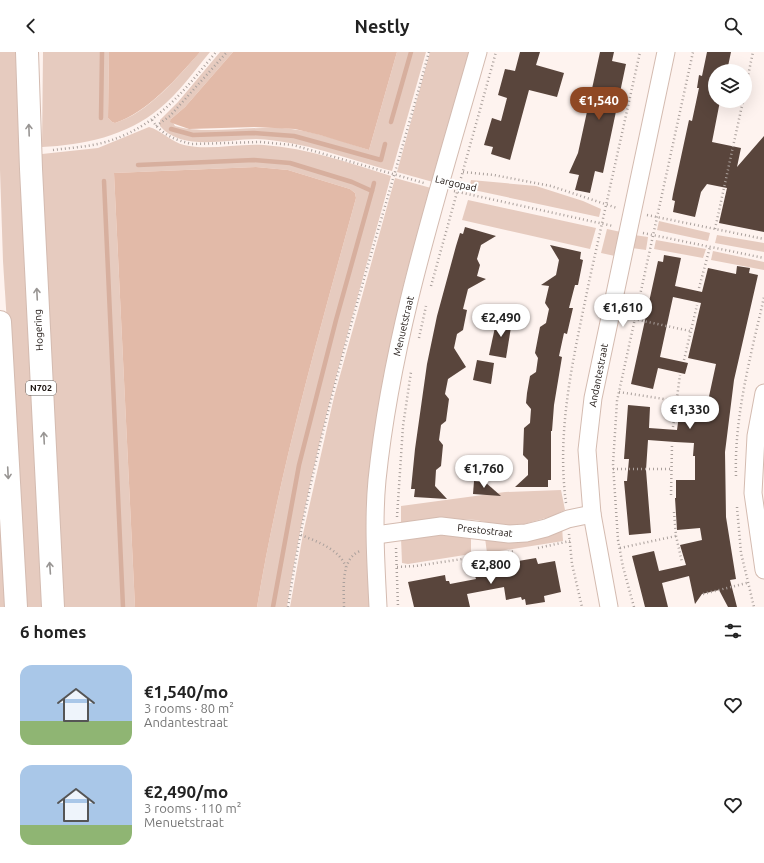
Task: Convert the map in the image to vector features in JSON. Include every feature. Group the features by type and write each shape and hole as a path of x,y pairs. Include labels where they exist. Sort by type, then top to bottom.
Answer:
{"highway":[{"name":"Hogering","path":"27,52 31,169 52,607"},
{"path":"0,322 16,607"}],"street":[{"name":"Menuetstraat","path":"378,607 376,542 377,481 395,363 413,285 478,52"},
{"name":"Andantestraat","path":"609,607 592,514 587,450 592,398 666,52"},
{"path":"764,393 756,436 753,493 764,570"},
{"name":"Prestostraat","path":"376,542 396,533 441,526 509,534 526,533 546,528 568,519 592,514"}],"path":[{"path":"53,150 109,141 152,120 173,102 216,52"},
{"path":"156,126 170,116 227,52"},
{"path":"288,607 301,535 332,400 429,52"},
{"path":"430,290 496,52"},
{"path":"634,607 620,548 613,469 619,392 693,52"},
{"path":"750,64 753,52"},
{"path":"715,229 741,108"},
{"name":"Largopad","path":"152,120 156,126 174,139 192,144 246,142 293,145 440,188 764,258"},
{"path":"463,172 502,176 551,186 607,206 764,239"},
{"path":"700,288 710,247"},
{"path":"684,360 697,305"},
{"path":"417,344 426,306"},
{"path":"634,319 690,331"},
{"path":"398,607 396,533 398,486 403,426 412,367"},
{"path":"673,427 680,375"},
{"path":"619,392 677,401"},
{"path":"671,495 670,469 672,445"},
{"path":"613,469 670,469"},
{"path":"674,512 676,536 682,562"},
{"path":"301,535 337,553 343,560 346,568"},
{"path":"620,548 676,536"},
{"path":"532,549 570,541"},
{"path":"344,607 346,568 350,559 356,552 363,550 376,542"},
{"path":"397,567 416,566 517,551"},
{"path":"704,594 747,583"}],"shaded area":[{"path":"0,52 19,52 46,607 25,607 3,261 0,170"},
{"path":"43,52 109,52 108,118 115,123 127,118 151,103 172,83 200,52 210,52 180,89 166,103 133,126 89,141 42,147"},
{"path":"109,52 200,52 162,93 139,111 115,123 108,118"},
{"path":"220,52 233,52 185,107 171,119 175,126 200,130 269,128 293,129 326,136 369,150 397,52 426,52 392,171 325,151 274,140 256,139 219,142 192,142 169,134 160,126 160,120 178,102"},
{"path":"233,52 397,52 369,150 295,129 254,127 189,129 170,122 171,119 185,107"},
{"path":"430,52 470,52 433,182 397,172"},
{"path":"149,127 184,145 194,147 213,147 264,145 296,149 391,176 319,444 296,552 287,607 257,607 277,503 301,401 356,198 355,193 350,189 288,170 256,167 114,173 135,607 60,607 41,232 42,154 98,148"},
{"path":"256,167 288,170 350,189 355,193 356,198 301,401 277,503 257,607 135,607 114,173"},
{"path":"395,178 431,188 405,279 387,362 371,607 290,607 303,534 334,397"},
{"path":"471,180 536,186 583,201 601,209 599,217 469,189"},
{"path":"468,200 596,228 590,249 462,220"},
{"path":"659,221 710,233 708,241 657,230"},
{"path":"607,229 621,232 615,256 601,253"},
{"path":"634,235 648,237 646,250 632,248"},
{"path":"717,235 764,243 764,252 715,243"},
{"path":"656,240 706,249 703,258 654,249"},
{"path":"713,251 764,262 764,270 711,260"},
{"path":"0,454 10,607 0,607"},
{"path":"561,490 565,510 553,516 517,526 495,524 476,520 441,518 401,526 401,506 505,492"},
{"path":"562,527 563,541 487,553 485,538"},
{"path":"411,533 471,533 471,554 408,564 402,563 401,538"}],"building":[{"path":"520,52 540,52 536,65 564,73 557,97 529,90 510,160 491,154 493,147 484,145 492,118 501,121 507,98 498,95 505,69 515,71"},
{"path":"600,52 614,52 612,61 626,64 603,173 595,171 590,193 575,190 579,175 569,173 578,153"},
{"path":"707,52 731,52 728,64 708,64 708,108 719,108 712,142 741,148 737,167 764,136 764,232 719,223 727,188 707,184 701,192 695,217 673,212 675,201 672,200 673,194 689,120 692,121 699,88 697,88 699,75 702,76"},
{"path":"465,227 496,236 481,245 477,259 480,265 477,276 486,279 468,289 463,309 467,310 463,330 457,334 454,348 466,367 448,379 445,394 449,399 446,421 441,425 439,440 443,445 441,466 436,470 435,486 447,499 414,497 415,489 411,489 427,364 437,316 456,246 460,233 463,234"},
{"path":"550,245 581,252 580,259 583,260 578,285 575,285 569,308 573,308 567,334 564,333 559,356 562,357 551,431 551,480 548,480 548,487 515,487 528,475 528,460 523,455 524,428 530,423 531,409 526,403 527,393 530,376 536,372 538,358 535,353 540,327 546,323 549,309 545,303 549,286 541,285 556,275 559,260"},
{"path":"664,255 681,258 675,286 702,292 708,268 736,274 737,266 750,268 749,273 758,275 734,380 725,452 726,517 736,579 730,580 737,607 728,607 719,590 702,594 695,604 689,576 662,583 668,607 645,607 632,556 654,551 659,571 686,565 680,545 702,540 700,528 677,530 675,498 676,480 695,480 695,456 693,456 694,443 648,440 646,470 651,533 629,535 624,481 627,481 629,459 624,459 628,405 650,407 649,428 677,430 680,408 700,409 701,401 708,401 716,364 688,358 701,303 673,297 660,357 688,363 685,374 658,368 653,389 631,384 658,261 663,262"},
{"path":"497,318 512,321 506,358 489,355"},
{"path":"477,360 494,363 491,384 473,380"},
{"path":"474,481 485,482 501,496 473,494"},
{"path":"536,558 538,564 555,561 561,592 544,596 545,602 526,605 525,599 522,600 521,597 506,600 504,587 467,594 470,607 414,607 408,582 445,575 446,581 449,581 450,584 476,579 475,576 490,573 489,566"}],"waterway":[{"path":"101,118 102,52"},
{"path":"391,122 411,52"},
{"path":"171,129 193,135 254,133 294,136 381,160 385,144"},
{"path":"138,165 254,160 290,163 352,182 372,191 336,320 299,465 273,607"},
{"path":"104,181 123,607"},
{"path":"372,191 374,183"}]}
